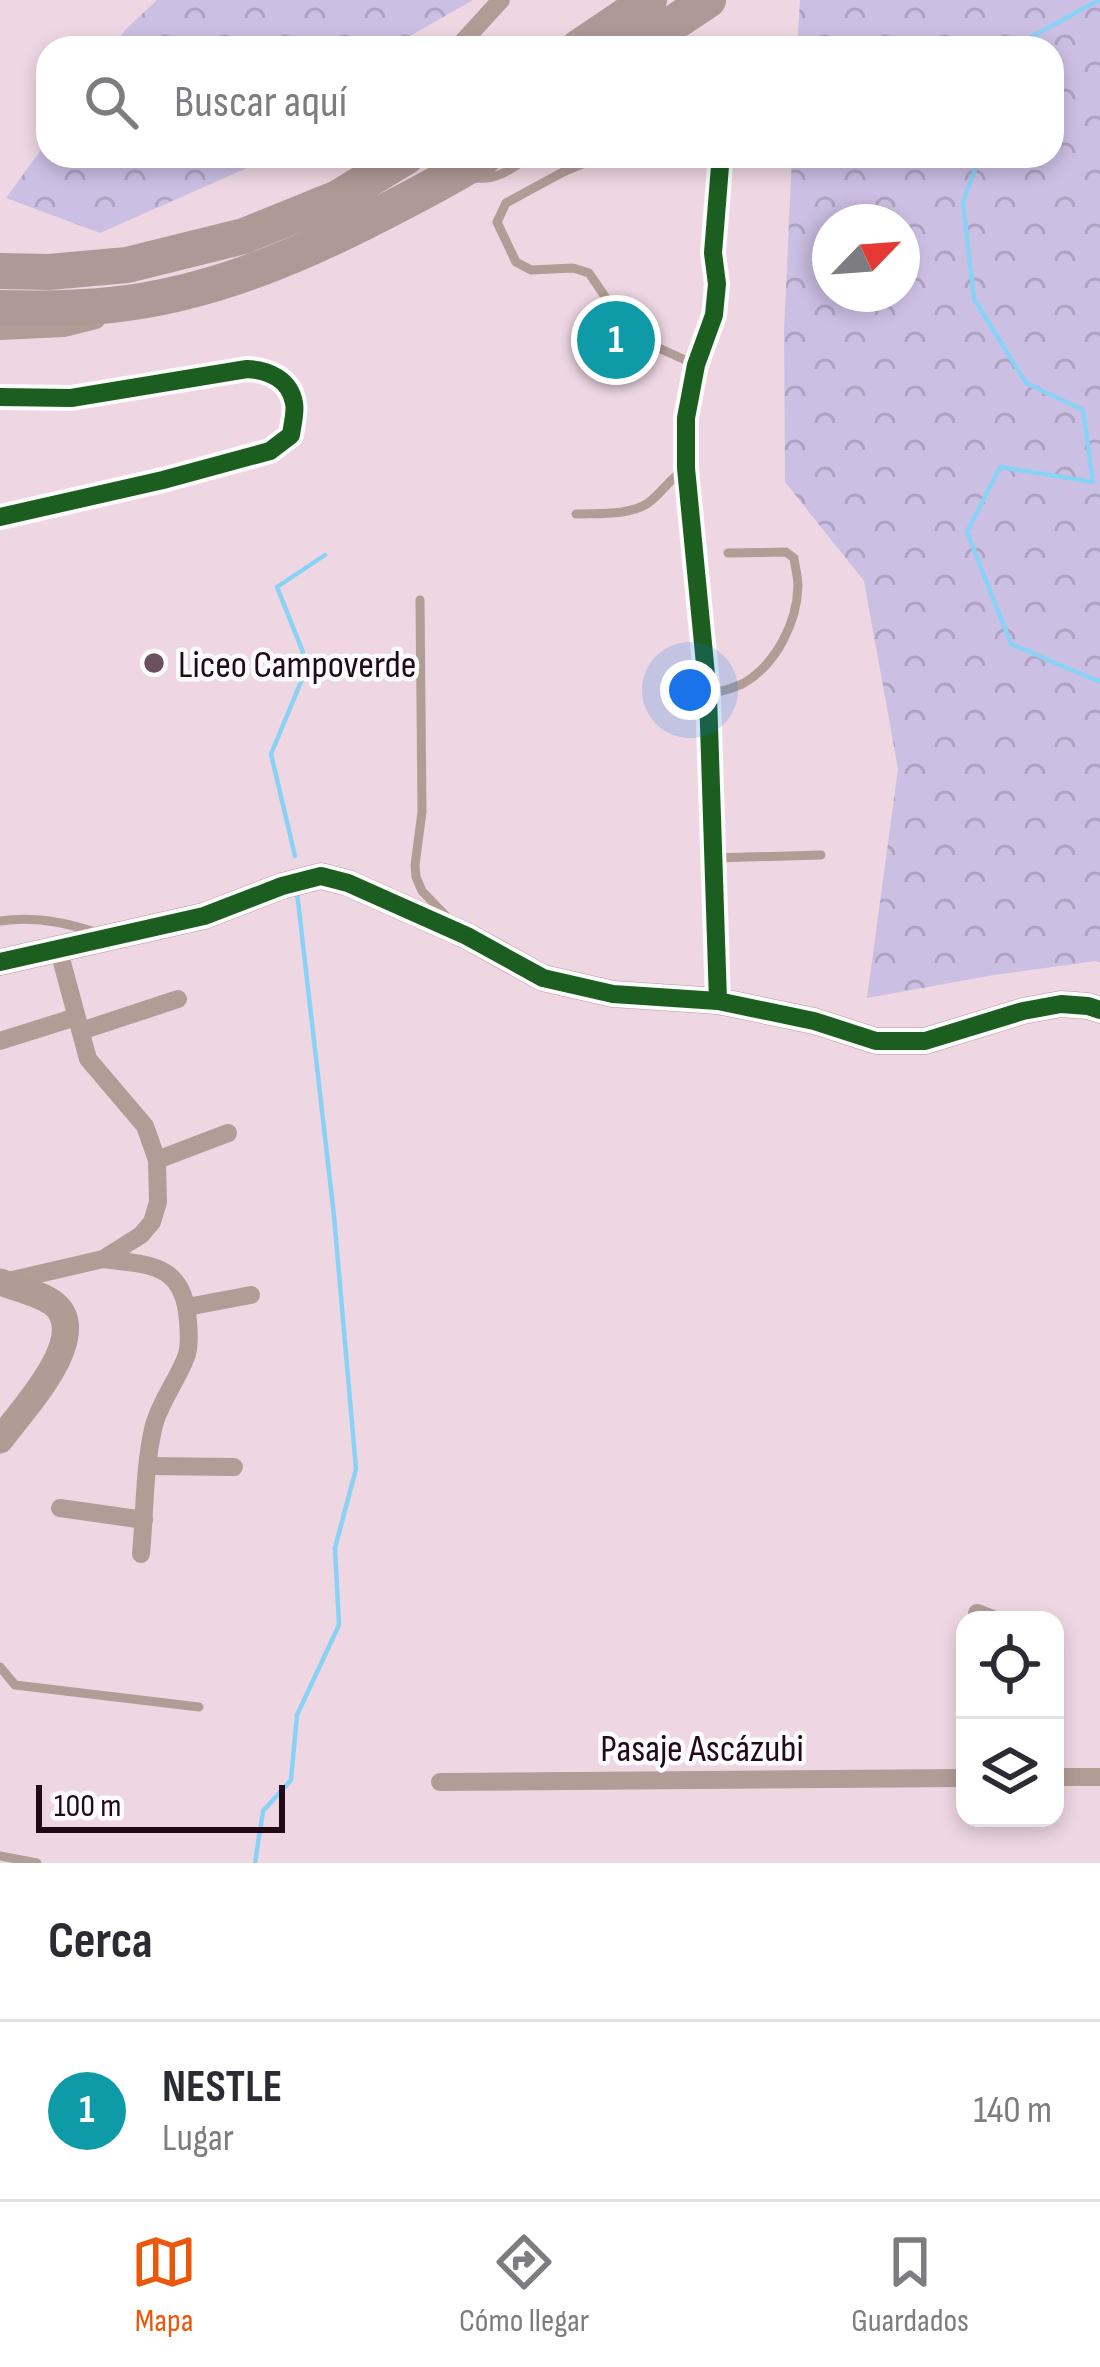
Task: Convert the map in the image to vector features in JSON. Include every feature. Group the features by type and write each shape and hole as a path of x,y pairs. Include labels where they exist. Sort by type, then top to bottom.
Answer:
{"highway":[{"path":"654,31 707,0"},
{"path":"0,271 127,265 244,236 338,198 387,168"},
{"path":"0,308 113,305 200,287 271,265 350,230 458,168"}],"street":[{"path":"468,36 501,0"},
{"path":"717,168 714,315 696,365 686,418 686,468 708,695 718,1001"},
{"path":"0,331 89,323 113,305"},
{"path":"0,397 71,398 247,369 280,377 294,402 290,435 270,452 0,517"},
{"path":"0,962 204,916 321,876 348,883 467,936 542,978 613,994 718,1001 814,1021 876,1041 925,1042 1060,1004 1100,1010"},
{"path":"1,1282 103,1259 141,1235 152,1222 158,1202 157,1160 145,1126 88,1059 59,951"},
{"path":"0,1041 178,999"},
{"path":"157,1160 228,1133"},
{"path":"103,1259 150,1265 169,1273 182,1288 187,1307 188,1354 153,1430 141,1554"},
{"path":"0,1440 58,1360 66,1340 62,1316 53,1304 1,1282"},
{"path":"187,1307 251,1295"},
{"path":"149,1466 234,1467"},
{"path":"60,1508 144,1520"},
{"path":"1064,1777 1100,1777"},
{"name":"Pasaje Ascázubi","path":"440,1782 956,1778"}],"lane":[{"path":"472,168 490,178 512,168"},
{"path":"562,168 563,172"},
{"path":"572,168 506,203 497,222 516,262 531,270 573,268 589,273 637,338 696,365"},
{"path":"576,514 645,505 686,468"},
{"path":"708,695 743,683 771,661 792,617 798,587 794,558 786,552 728,553"},
{"path":"420,600 422,812 416,878 422,891 467,936"},
{"path":"713,858 820,855"},
{"path":"0,921 18,918 74,925 112,938"},
{"path":"0,1667 15,1685 199,1707"},
{"path":"0,1856 38,1863"}],"green space":[{"path":"157,0 473,0 410,36 121,36"},
{"path":"800,0 1100,0 1100,963 994,975 867,998 898,769 864,581 785,482 784,331 791,168 1064,168 1064,36 798,36"},
{"path":"36,157 36,168 247,168 100,233 6,198"}],"waterway":[{"path":"1033,36 1099,0"},
{"path":"976,168 963,202 974,299 1026,383 1083,410 1093,482 1000,467 967,532 1011,644 1100,682"},
{"path":"295,856 271,754 308,665 277,587 325,555"},
{"path":"255,1863 263,1811 291,1780 297,1715 339,1625 335,1548 356,1469 334,1216 297,892"}],"cycle path":[{"path":"718,1001 708,695 686,468 686,418 696,365 714,315 720,168"},
{"path":"0,397 71,398 247,369 283,382 295,411 291,435 270,451 0,517"},
{"path":"0,962 204,916 321,876 348,883 467,936 543,978 613,994 718,1001 814,1021 876,1041 925,1041 1061,1004 1100,1010"}],"place":[{"name":"NESTLE","path":"616,340"},
{"name":"Liceo Campoverde","path":"154,663"}]}
